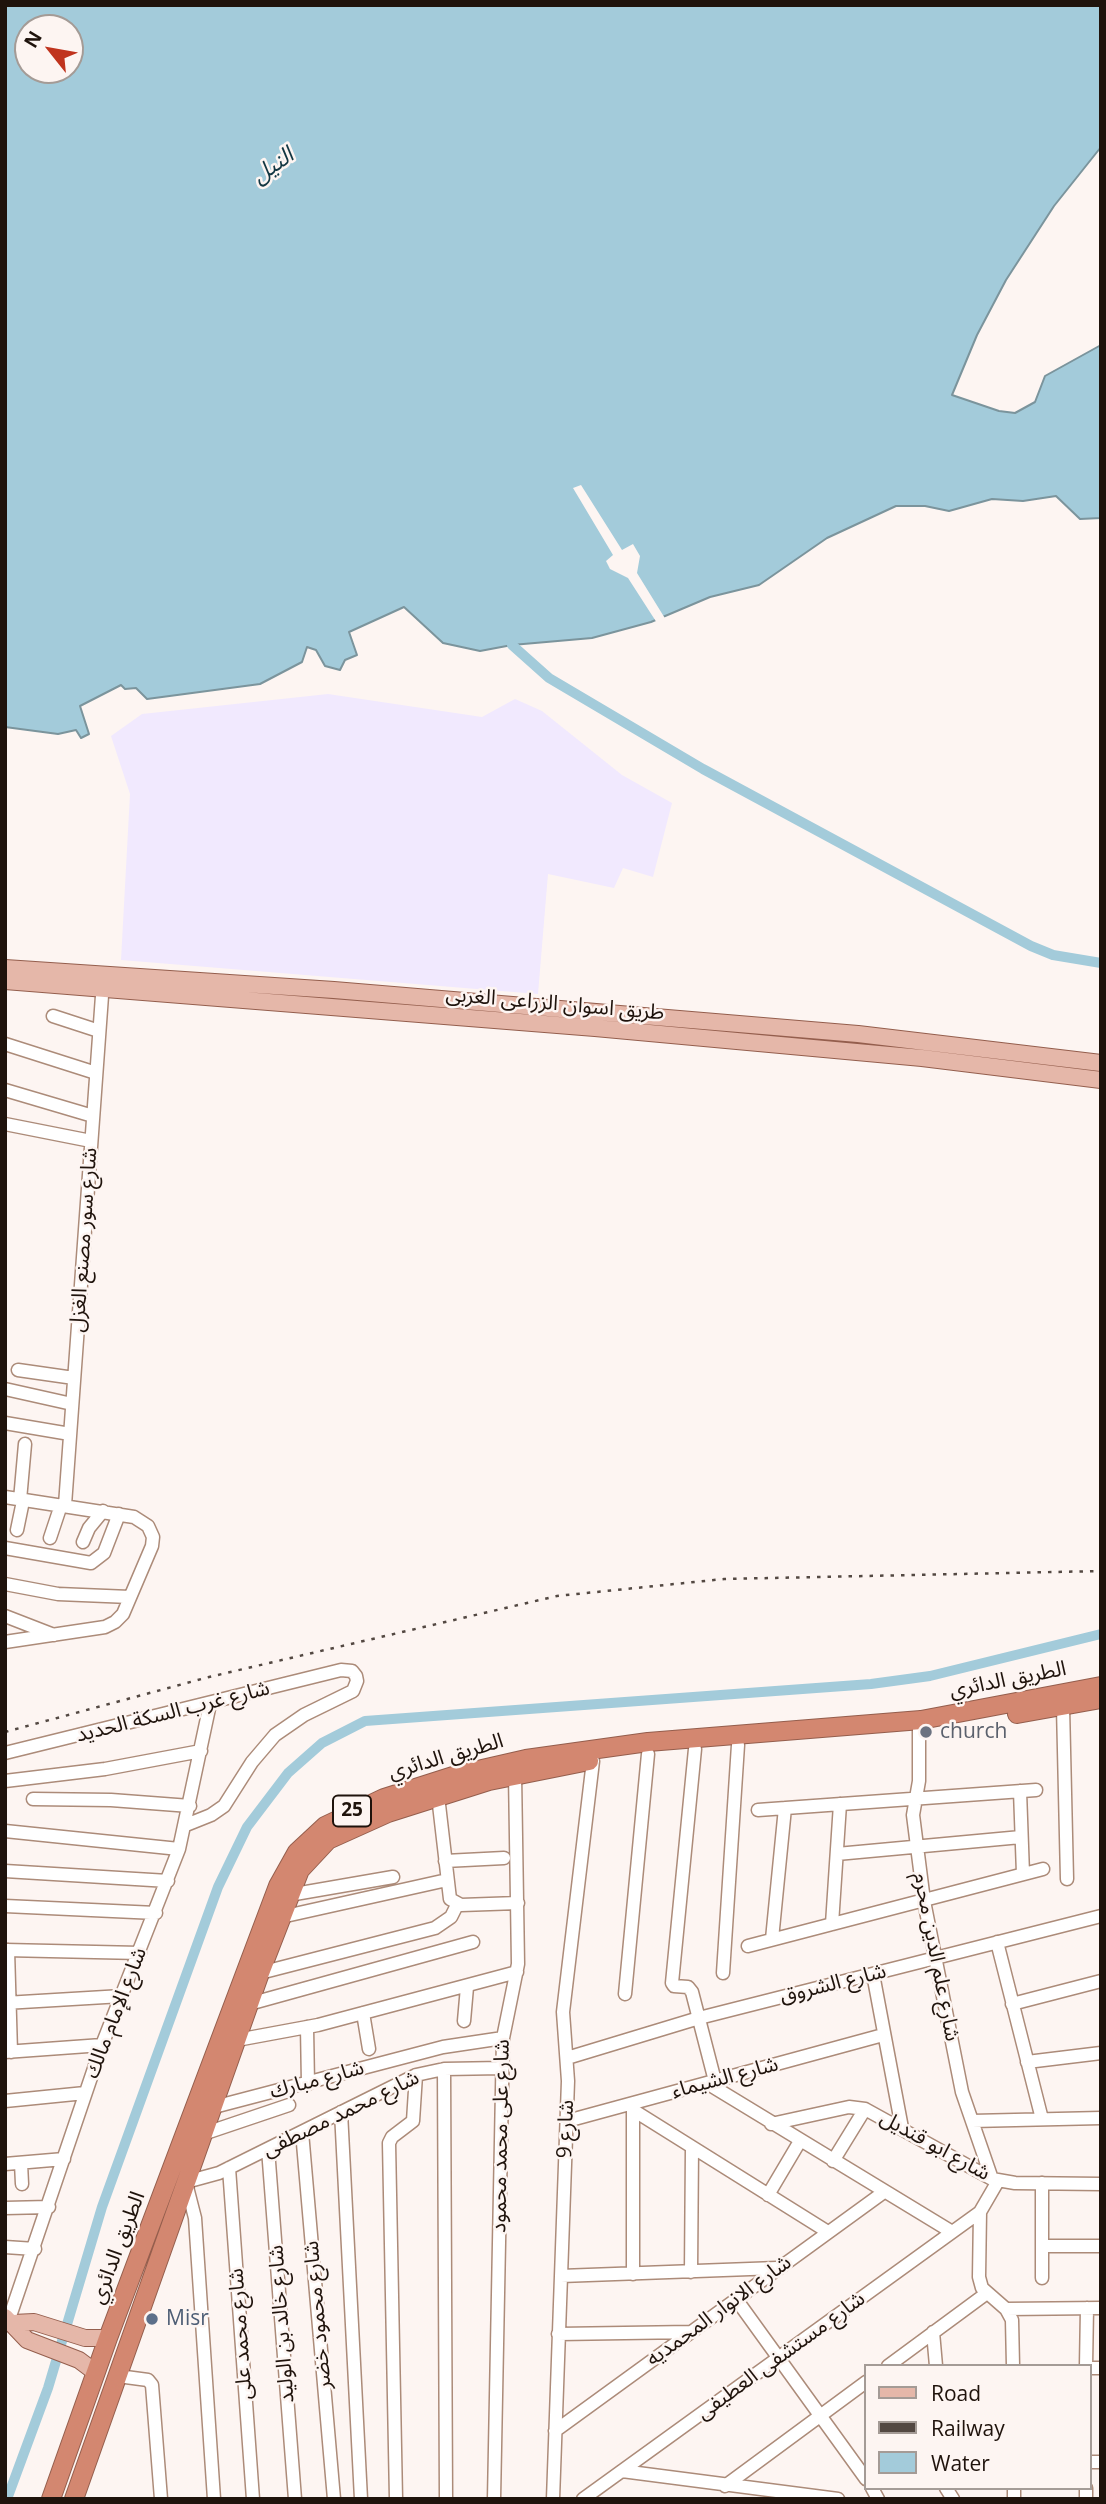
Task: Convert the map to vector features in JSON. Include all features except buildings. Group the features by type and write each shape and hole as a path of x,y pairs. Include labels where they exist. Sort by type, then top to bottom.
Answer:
{"highway":[{"name":"الطريق الدائري","path":"74,2499 214,2107 218,2069 237,2040 300,1870 328,1840 364,1822 438,1796 515,1774 593,1760 919,1729 1092,1694"},
{"name":"الطريق الدائري","path":"51,2499 108,2338 218,2069 283,1875 297,1852 315,1834 348,1813 456,1775 550,1755 648,1742 921,1720 1058,1703"}],"main road":[{"name":"طريق اسوان الزراعى الغربى","path":"5,968 103,981 924,1040 1101,1063"},
{"name":"طريق اسوان الزراعى الغربى","path":"5,981 103,981"},
{"name":"طريق اسوان الزراعى الغربى","path":"334,998 922,1058 1101,1080"},
{"path":"922,1058 924,1040"},
{"path":"9,2320 40,2323 79,2337 108,2338"},
{"path":"9,2320 21,2335 34,2343 73,2357 96,2372"}],"street":[{"name":"شارع سور مصنع الغزل","path":"50,1538 63,1505 70,1434 103,981"},
{"path":"53,1016 99,1031"},
{"path":"5,1044 96,1073"},
{"path":"5,1090 93,1115"},
{"path":"5,1124 91,1141"},
{"path":"18,1370 74,1378"},
{"path":"5,1389 72,1404"},
{"path":"5,1423 70,1434"},
{"path":"17,1530 22,1501 25,1444"},
{"path":"5,1497 119,1514 144,1522 153,1537 152,1546 122,1614 105,1627 5,1642"},
{"path":"83,1542 89,1528 103,1511"},
{"path":"5,1548 91,1563 104,1553 119,1514"},
{"path":"5,1584 58,1594 130,1597"},
{"path":"5,1616 57,1636"},
{"name":"شارع غرب السكة الحديد","path":"5,1753 341,1670 347,1669 356,1675 356,1687 353,1691 304,1715 282,1730 252,1762 224,1806 211,1815 186,1825"},
{"path":"1058,1703 1067,1879"},
{"name":"شارع الإمام مالك","path":"9,2320 102,2045 168,1881 186,1825 210,1704"},
{"name":"شارع علم الدين محرم","path":"919,1729 916,1845 924,1901 962,2092 995,2180"},
{"path":"723,1973 738,1745"},
{"path":"695,1749 672,1983 674,1986 690,1989 699,2018 711,2082 771,2124 952,2232"},
{"path":"5,1781 115,1768 201,1751"},
{"path":"625,1994 648,1754"},
{"name":"شارع 9","path":"553,2499 566,2121 563,2012 593,1760"},
{"name":"شارع على محمد محمود","path":"494,2499 503,2038 517,1972 515,1774"},
{"path":"758,1810 1036,1790"},
{"path":"1020,1791 1023,1874"},
{"path":"438,1796 450,1899 457,1905 518,1903"},
{"path":"33,1800 111,1800 190,1806"},
{"path":"832,1924 840,1804"},
{"path":"772,1939 785,1808"},
{"path":"5,1831 178,1849"},
{"path":"837,1854 1021,1837"},
{"path":"445,1861 504,1858"},
{"path":"748,1946 1043,1869"},
{"path":"5,1871 168,1881"},
{"path":"289,1895 393,1877"},
{"path":"281,1916 447,1880"},
{"path":"260,1973 435,1928 447,1922 457,1905"},
{"path":"5,1906 156,1913"},
{"name":"شارع الشروق","path":"566,2057 699,2018 1101,1916"},
{"path":"249,2004 472,1942"},
{"path":"997,1942 1042,2119"},
{"path":"102,2045 8,2052 7,1950 140,1953"},
{"path":"237,2040 307,2027 517,1972"},
{"path":"873,1974 902,2128"},
{"path":"1012,2004 1101,1981"},
{"path":"464,2021 467,1987"},
{"path":"7,2003 122,1996"},
{"path":"363,2013 369,2049"},
{"path":"307,2027 308,2084"},
{"name":"شارع الشيماء","path":"566,2121 633,2107 711,2082 883,2035"},
{"name":"شارع مبارك","path":"214,2107 443,2047 503,2038"},
{"path":"1027,2062 1101,2053"},
{"name":"شارع محمد مصطفى","path":"186,2182 229,2168 416,2076 444,2069 502,2068"},
{"path":"444,2069 446,2499"},
{"path":"396,2499 389,2143 394,2135 413,2121 416,2076"},
{"path":"5,2101 85,2093"},
{"path":"203,2134 289,2105"},
{"path":"633,2107 828,2232"},
{"path":"633,2107 633,2274"},
{"name":"شارع ابو قنديل","path":"771,2124 849,2107 865,2109 995,2180 1101,2184"},
{"path":"833,2161 865,2109"},
{"path":"341,2112 361,2499"},
{"path":"972,2121 1101,2118"},
{"name":"شارع محمود خضر","path":"302,2132 334,2499"},
{"path":"768,2195 800,2141"},
{"path":"691,2272 692,2147"},
{"name":"شارع خالد بن الوليد","path":"268,2149 295,2499"},
{"path":"5,2164 64,2159"},
{"path":"22,2163 22,2184"},
{"name":"شارع محمد على","path":"229,2168 253,2499"},
{"path":"995,2180 980,2212 979,2277 987,2293 1006,2309 1013,2326 1013,2364"},
{"path":"186,2182 195,2218 214,2499"},
{"path":"1042,2183 1042,2278"},
{"name":"شارع الانوار المحمديه","path":"555,2431 884,2192"},
{"path":"5,2208 49,2207"},
{"name":"شارع مستشفى العطيفى","path":"583,2499 980,2212"},
{"path":"1042,2246 1101,2246"},
{"path":"5,2247 35,2249"},
{"path":"561,2276 779,2268"},
{"path":"891,2364 987,2293"},
{"path":"736,2299 864,2476"},
{"path":"1087,2308 1088,2364"},
{"path":"1006,2309 1101,2308"},
{"path":"558,2334 692,2332"},
{"path":"933,2332 936,2364"},
{"path":"118,2376 148,2379 152,2385 160,2499"},
{"path":"725,2486 864,2384"},
{"path":"622,2471 838,2499"}],"shaded area":[{"path":"328,694 482,717 515,699 542,711 622,775 672,803 653,877 623,868 614,888 548,874 538,994 121,960 130,794 111,736 142,714"}],"water":[{"name":"النيل","path":"5,5 1101,5 1101,147 1054,206 1006,280 977,335 952,395 999,411 1015,413 1035,402 1045,376 1101,345 1101,518 1080,519 1056,496 1023,501 992,499 949,511 925,506 896,506 827,538 759,585 710,597 651,622 592,638 512,645 480,651 443,643 404,607 349,632 357,655 345,660 340,670 325,666 316,650 307,647 302,662 260,684 147,699 136,688 125,689 121,685 80,706 89,734 81,738 76,730 58,734 5,727"}],"pier":[{"path":"581,485 622,550 633,544 640,556 637,573 666,620 657,623 628,578 610,569 606,561 613,555 573,488"}],"waterway":[{"path":"512,645 549,678 703,769 1031,946 1053,955 1101,963"},
{"path":"7,2499 48,2388 102,2207 218,1887 247,1827 288,1773 322,1743 365,1721 871,1684 930,1676 1101,1634"}],"railway":[{"path":"5,1732 209,1677 557,1596 724,1579 1101,1571"}],"place":[{"name":"church","path":"926,1732"},
{"name":"Misr","path":"152,2319"}]}
